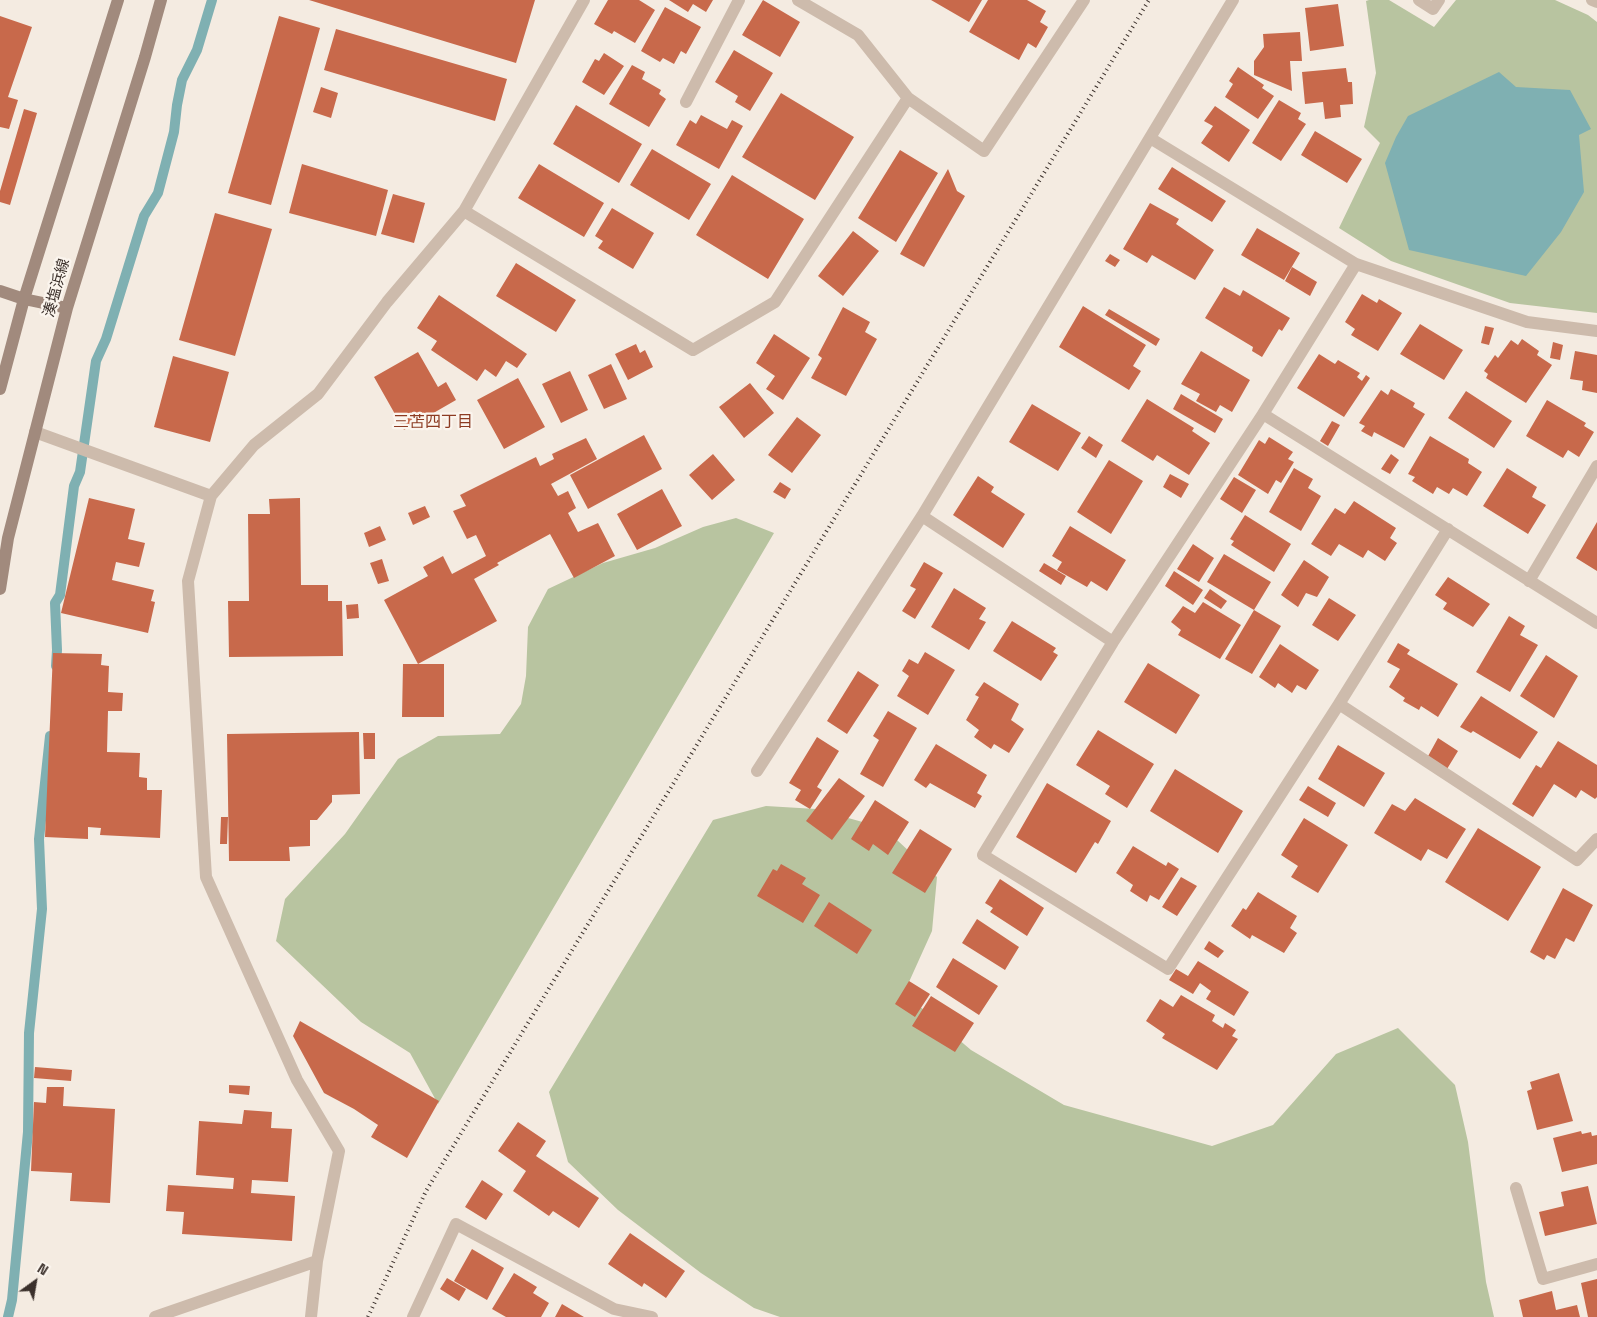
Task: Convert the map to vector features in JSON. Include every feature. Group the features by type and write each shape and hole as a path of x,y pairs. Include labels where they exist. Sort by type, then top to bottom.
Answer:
{"main road":[{"name":"湊塩浜線","path":"0,389 24,299 118,0"},
{"name":"湊塩浜線","path":"0,589 8,538 67,308 161,0"},
{"path":"0,291 24,299 67,308"}],"street":[{"path":"311,1317 317,1261 339,1150 297,1080 206,877 188,582 210,496 254,445 318,394 387,302 464,211 584,0"},
{"path":"686,102 739,0"},
{"path":"798,0 858,35 908,98 984,151 1084,0"},
{"path":"757,771 922,516 1233,0"},
{"path":"1419,0 1433,9 1438,0"},
{"path":"1592,0 1597,2"},
{"path":"464,211 694,350 775,302 908,98"},
{"path":"1150,138 1356,264 1526,322 1597,330"},
{"path":"1356,264 1263,414 1113,642 983,855 1168,969 1339,704 1448,529"},
{"path":"1263,414 1597,623"},
{"path":"35,432 210,496"},
{"path":"1529,581 1597,466"},
{"path":"922,516 1113,642"},
{"path":"1339,704 1577,860 1597,839"},
{"path":"1516,1188 1544,1279 1597,1264"},
{"path":"413,1317 456,1224 614,1309 652,1317"},
{"path":"155,1317 317,1261"}],"green space":[{"path":"1389,0 1434,27 1456,0 1555,0 1588,15 1597,22 1597,313 1510,303 1391,261 1339,228 1380,143 1364,127 1376,73 1366,1"},
{"path":"736,518 774,533 438,1104 410,1053 361,1022 276,941 285,899 345,834 398,759 438,736 500,734 521,704 526,676 528,627 548,589 603,563 655,548 703,527"},
{"path":"766,806 816,809 884,828 937,877 932,931 904,993 971,1050 1064,1105 1212,1146 1273,1125 1336,1054 1398,1028 1455,1085 1468,1142 1486,1282 1494,1317 780,1317 754,1308 701,1273 618,1210 568,1162 549,1092 713,820"}],"water":[{"path":"1499,72 1516,87 1570,90 1591,129 1579,135 1584,192 1561,232 1526,276 1409,250 1385,163 1396,137 1408,116"}],"building":[{"path":"309,0 535,0 516,63"},
{"path":"608,0 639,0 655,10 635,43 614,31 612,34 594,24"},
{"path":"669,0 713,0 706,12 693,4 688,12"},
{"path":"763,0 800,22 780,57 742,35"},
{"path":"931,0 982,0 969,22"},
{"path":"988,0 1027,0 1046,11 1040,22 1048,27 1036,48 1028,43 1019,60 969,32"},
{"path":"1338,4 1344,46 1310,51 1305,8"},
{"path":"665,7 701,27 686,54 681,51 674,64 663,58 660,62 641,51"},
{"path":"0,16 32,27 8,97 18,100 9,129 0,127"},
{"path":"279,16 320,28 271,205 228,193"},
{"path":"336,29 507,79 495,121 324,70"},
{"path":"1300,32 1302,61 1290,61 1292,91 1254,75 1254,61 1264,47 1263,34"},
{"path":"734,50 773,73 750,111 735,102 738,96 715,82"},
{"path":"604,53 624,66 604,95 582,82 595,59 599,61"},
{"path":"632,65 645,72 642,79 661,90 659,94 666,99 649,127 609,104"},
{"path":"1238,67 1264,85 1262,88 1274,96 1258,119 1225,97 1233,84 1229,81"},
{"path":"1346,68 1348,82 1352,82 1353,104 1340,105 1341,117 1325,119 1323,102 1305,104 1302,72"},
{"path":"321,87 338,93 331,118 313,112"},
{"path":"781,93 854,137 815,200 742,157"},
{"path":"1279,100 1301,113 1298,119 1306,124 1281,161 1252,143"},
{"path":"576,105 642,144 619,183 553,144"},
{"path":"1215,106 1250,130 1229,162 1201,143 1213,126 1204,121"},
{"path":"24,109 37,113 10,205 0,202 0,191"},
{"path":"701,115 727,129 732,120 743,126 719,169 676,145 690,120 696,124"},
{"path":"1315,131 1362,159 1347,183 1301,155"},
{"path":"652,149 711,184 689,220 630,185"},
{"path":"900,150 938,173 896,242 858,218"},
{"path":"302,164 388,190 376,236 289,213"},
{"path":"539,164 604,203 584,237 518,198"},
{"path":"1172,167 1226,201 1212,222 1158,189"},
{"path":"948,169 957,191 965,196 924,267 900,254"},
{"path":"732,175 804,219 768,279 696,235"},
{"path":"393,194 425,203 414,243 381,234"},
{"path":"1150,203 1179,219 1176,224 1214,250 1195,280 1152,255 1147,263 1123,249"},
{"path":"612,208 654,233 633,269 598,248 603,241 595,236"},
{"path":"215,213 272,229 235,356 179,340"},
{"path":"1257,228 1300,253 1284,280 1241,255"},
{"path":"853,231 879,251 843,296 818,276"},
{"path":"1110,254 1120,260 1115,267 1105,261"},
{"path":"516,263 576,300 556,332 496,296"},
{"path":"1292,267 1317,282 1310,296 1285,281"},
{"path":"1224,287 1240,296 1243,290 1290,318 1282,331 1279,329 1262,357 1252,351 1253,347 1205,318"},
{"path":"1362,294 1377,303 1379,299 1402,313 1378,351 1351,335 1355,329 1345,322"},
{"path":"439,295 527,354 517,368 506,361 496,377 485,369 477,381 431,350 437,341 417,328"},
{"path":"1083,306 1146,345 1133,366 1141,371 1129,390 1059,347"},
{"path":"843,307 870,322 865,332 877,339 846,396 811,378 822,358 818,355"},
{"path":"1109,309 1160,339 1156,346 1105,315"},
{"path":"1420,324 1463,350 1444,380 1400,354"},
{"path":"1485,326 1494,328 1489,345 1481,343"},
{"path":"774,334 810,358 783,400 766,389 775,376 756,363"},
{"path":"1522,339 1539,351 1537,355 1552,365 1526,403 1486,378 1488,374 1484,371 1495,355 1498,358 1511,340 1518,345"},
{"path":"1553,342 1563,345 1560,360 1550,358"},
{"path":"636,344 640,353 645,350 653,367 628,380 615,354"},
{"path":"1201,351 1250,380 1232,412 1220,405 1216,412 1196,401 1200,394 1181,384"},
{"path":"1575,351 1597,355 1597,393 1582,390 1583,381 1570,379"},
{"path":"418,352 438,387 446,382 456,400 404,430 374,377"},
{"path":"1319,354 1335,364 1338,360 1360,373 1357,377 1362,381 1366,375 1370,378 1344,417 1297,388"},
{"path":"173,356 229,372 210,442 154,427"},
{"path":"611,364 627,399 604,409 588,375"},
{"path":"570,371 588,410 561,423 542,384"},
{"path":"518,378 545,427 504,449 477,400"},
{"path":"750,383 774,413 744,438 719,407"},
{"path":"1391,389 1415,403 1413,407 1425,414 1404,448 1374,432 1372,437 1361,431 1365,426 1359,423 1381,390 1388,395"},
{"path":"1466,391 1512,421 1494,448 1448,418"},
{"path":"1181,394 1223,419 1215,433 1173,409"},
{"path":"1147,399 1194,428 1192,431 1210,443 1189,475 1157,455 1153,461 1121,441"},
{"path":"1547,400 1586,423 1584,426 1594,432 1579,457 1568,450 1563,458 1526,436"},
{"path":"1032,404 1081,433 1058,471 1009,442"},
{"path":"797,417 821,435 792,473 768,455"},
{"path":"1332,421 1340,425 1328,446 1320,441"},
{"path":"644,435 662,469 588,509 570,475"},
{"path":"1089,436 1103,445 1096,458 1081,448"},
{"path":"1430,436 1469,459 1468,463 1482,472 1467,496 1453,488 1449,494 1437,487 1433,494 1412,481 1415,477 1408,474"},
{"path":"1269,437 1293,452 1288,459 1294,462 1281,483 1276,480 1268,494 1238,475 1259,440 1265,444"},
{"path":"586,438 597,459 551,484 558,496 568,491 576,508 568,513 578,532 598,523 615,556 574,578 550,534 497,563 499,565 474,579 497,621 418,664 384,600 428,576 423,567 443,556 452,574 486,556 476,535 467,539 453,511 466,506 460,495 536,457 540,466 554,459 552,454"},
{"path":"713,454 735,480 712,500 689,475"},
{"path":"1391,454 1399,460 1390,474 1381,469"},
{"path":"1109,460 1143,481 1111,534 1077,512"},
{"path":"1294,468 1313,479 1308,488 1321,496 1301,531 1269,512"},
{"path":"1507,468 1537,487 1532,497 1546,505 1528,534 1483,506"},
{"path":"1170,474 1189,484 1181,498 1163,487"},
{"path":"978,476 994,487 991,492 1025,514 1003,548 953,515"},
{"path":"1234,477 1256,490 1242,513 1220,499"},
{"path":"780,482 791,489 785,499 773,492"},
{"path":"662,489 682,526 637,550 617,514"},
{"path":"89,498 135,509 128,539 145,543 139,567 116,562 112,580 154,590 151,601 155,602 148,633 61,613"},
{"path":"300,498 301,585 328,585 328,601 342,601 343,656 229,657 228,601 249,601 248,514 270,514 269,499"},
{"path":"1354,501 1396,528 1390,538 1397,543 1385,561 1368,550 1363,558 1339,544 1331,556 1311,544 1335,508 1345,514"},
{"path":"425,506 430,517 413,525 408,513"},
{"path":"1245,515 1291,544 1274,572 1231,545 1234,541 1230,539"},
{"path":"1597,522 1597,571 1576,558"},
{"path":"380,526 386,540 369,547 364,533"},
{"path":"1070,526 1126,560 1107,591 1091,581 1087,587 1057,570 1062,562 1052,556"},
{"path":"1193,544 1214,558 1199,582 1177,569"},
{"path":"1224,554 1271,582 1254,610 1207,582"},
{"path":"382,559 389,581 378,584 370,563"},
{"path":"1304,560 1329,577 1317,597 1306,593 1298,607 1281,595"},
{"path":"924,562 943,573 915,619 902,611 916,589 910,586"},
{"path":"1044,563 1066,576 1061,585 1039,571"},
{"path":"1174,571 1203,590 1193,605 1165,586"},
{"path":"1448,577 1490,604 1473,627 1443,609 1447,603 1435,595"},
{"path":"954,588 986,608 979,619 986,622 969,650 931,627"},
{"path":"1210,589 1227,601 1221,609 1204,598"},
{"path":"1329,598 1356,615 1338,641 1312,625"},
{"path":"1203,602 1241,625 1220,659 1178,635 1181,630 1171,622 1183,606 1195,613"},
{"path":"358,604 359,618 347,619 346,605"},
{"path":"1254,610 1281,626 1252,674 1225,659"},
{"path":"1509,616 1525,626 1520,635 1538,645 1510,692 1476,672"},
{"path":"1012,621 1056,648 1053,652 1058,655 1041,681 993,651"},
{"path":"1398,643 1410,650 1407,654 1458,684 1438,717 1421,706 1419,710 1403,701 1405,698 1389,687 1400,669 1387,662"},
{"path":"1280,644 1319,670 1306,690 1297,685 1292,693 1278,683 1275,688 1259,677"},
{"path":"925,652 955,670 928,715 897,696 909,676 902,671 909,659 918,664"},
{"path":"53,653 102,654 101,665 109,666 108,692 123,693 122,711 108,711 107,752 140,753 139,777 147,778 147,790 162,790 160,838 100,835 101,828 88,827 88,839 45,837"},
{"path":"1546,655 1578,676 1554,718 1520,696"},
{"path":"1148,663 1200,695 1176,734 1124,702"},
{"path":"403,664 444,664 444,717 402,717"},
{"path":"858,671 879,685 847,734 827,721"},
{"path":"984,682 1019,704 1011,720 1024,729 1009,753 994,744 991,749 974,737 979,730 966,720 979,697 975,695"},
{"path":"1481,696 1538,732 1520,759 1473,731 1471,733 1460,727"},
{"path":"888,711 917,728 883,787 860,774 879,740 873,736"},
{"path":"1098,730 1154,764 1127,808 1105,794 1110,786 1076,765"},
{"path":"359,732 360,794 332,795 332,802 317,820 310,820 310,846 289,847 290,861 229,861 227,734"},
{"path":"363,733 375,733 375,759 364,759"},
{"path":"817,737 839,751 817,787 822,790 810,809 795,800 801,790 789,783"},
{"path":"1438,738 1458,751 1447,769 1427,758"},
{"path":"1558,741 1597,765 1597,797 1595,799 1581,790 1576,798 1554,784 1533,817 1512,804 1536,765 1541,768"},
{"path":"936,744 987,775 977,793 982,796 975,808 930,783 926,788 914,780"},
{"path":"1338,745 1385,773 1364,807 1318,779"},
{"path":"1175,769 1243,811 1218,853 1150,811"},
{"path":"839,778 865,796 832,840 806,821"},
{"path":"1047,783 1111,821 1098,844 1095,842 1076,873 1016,837"},
{"path":"1308,786 1336,803 1328,817 1299,800"},
{"path":"1415,798 1466,829 1447,859 1428,849 1421,861 1374,833 1392,804 1405,811"},
{"path":"875,800 909,822 888,855 873,844 869,851 851,839"},
{"path":"221,817 228,817 227,844 220,844"},
{"path":"1304,818 1348,845 1318,893 1291,877 1298,866 1281,855"},
{"path":"1478,828 1541,867 1508,921 1445,882"},
{"path":"920,829 952,849 925,893 892,873"},
{"path":"1133,846 1166,866 1168,862 1179,869 1159,900 1150,895 1147,902 1130,891 1133,885 1116,873"},
{"path":"781,864 806,878 802,884 820,895 803,923 757,896 773,869 777,871"},
{"path":"1181,877 1197,886 1177,916 1162,907"},
{"path":"1000,879 1044,908 1027,936 990,912 993,908 985,903"},
{"path":"1563,888 1593,905 1574,942 1566,938 1555,959 1547,955 1544,960 1530,952"},
{"path":"1258,892 1297,916 1290,928 1297,933 1284,953 1252,935 1250,939 1231,926 1243,908 1246,910"},
{"path":"829,902 872,930 857,954 814,926"},
{"path":"977,919 1019,947 1005,970 962,943"},
{"path":"1209,941 1224,951 1218,958 1204,949"},
{"path":"953,958 998,986 979,1015 936,987"},
{"path":"1198,961 1249,992 1234,1016 1206,999 1211,991 1200,983 1193,994 1169,980 1176,969 1188,976"},
{"path":"909,981 930,994 915,1017 895,1004"},
{"path":"1181,995 1215,1015 1212,1021 1223,1028 1225,1023 1236,1030 1232,1036 1238,1039 1217,1070 1162,1038 1165,1034 1146,1021 1160,999 1173,1007"},
{"path":"931,996 974,1023 955,1052 912,1026"},
{"path":"300,1021 439,1101 407,1158 371,1137 378,1125 354,1109 324,1093 293,1036"},
{"path":"35,1067 72,1070 71,1081 34,1078"},
{"path":"1559,1073 1573,1121 1537,1130 1527,1091 1532,1089 1530,1082"},
{"path":"229,1085 250,1086 249,1095 229,1093"},
{"path":"47,1087 64,1087 63,1106 115,1109 110,1203 70,1201 72,1173 31,1171 34,1102 46,1103"},
{"path":"244,1110 272,1112 271,1128 292,1129 288,1182 252,1180 251,1193 295,1196 292,1241 182,1234 184,1212 166,1211 168,1185 233,1189 234,1178 196,1175 199,1121 242,1124"},
{"path":"518,1122 546,1141 536,1156 599,1198 579,1228 553,1211 549,1216 513,1191 526,1171 498,1151"},
{"path":"1581,1131 1582,1134 1591,1132 1592,1136 1597,1135 1597,1164 1562,1172 1553,1138"},
{"path":"482,1180 503,1194 486,1220 465,1207"},
{"path":"1588,1186 1597,1224 1545,1236 1539,1212 1564,1206 1561,1192"},
{"path":"630,1233 685,1271 666,1298 644,1283 642,1287 608,1264"},
{"path":"472,1249 504,1268 487,1300 454,1281"},
{"path":"514,1273 537,1287 533,1293 549,1303 541,1317 506,1317 492,1309"},
{"path":"447,1278 466,1289 459,1301 440,1289"},
{"path":"1597,1279 1597,1317 1588,1317 1581,1283"},
{"path":"1552,1291 1556,1310 1577,1305 1580,1317 1523,1317 1519,1300"},
{"path":"562,1304 584,1317 555,1317"}],"waterway":[{"path":"56,666 55,603 60,595 74,486 80,472 96,361 106,339 144,216 158,193 174,132 182,80 197,50 212,0"},
{"path":"8,1317 12,1300 28,1132 29,1033 42,909 39,839 50,736"}],"railway":[{"path":"368,1317 426,1191 1149,0"}],"district":[{"name":"三苫四丁目","path":"433,423"}]}
